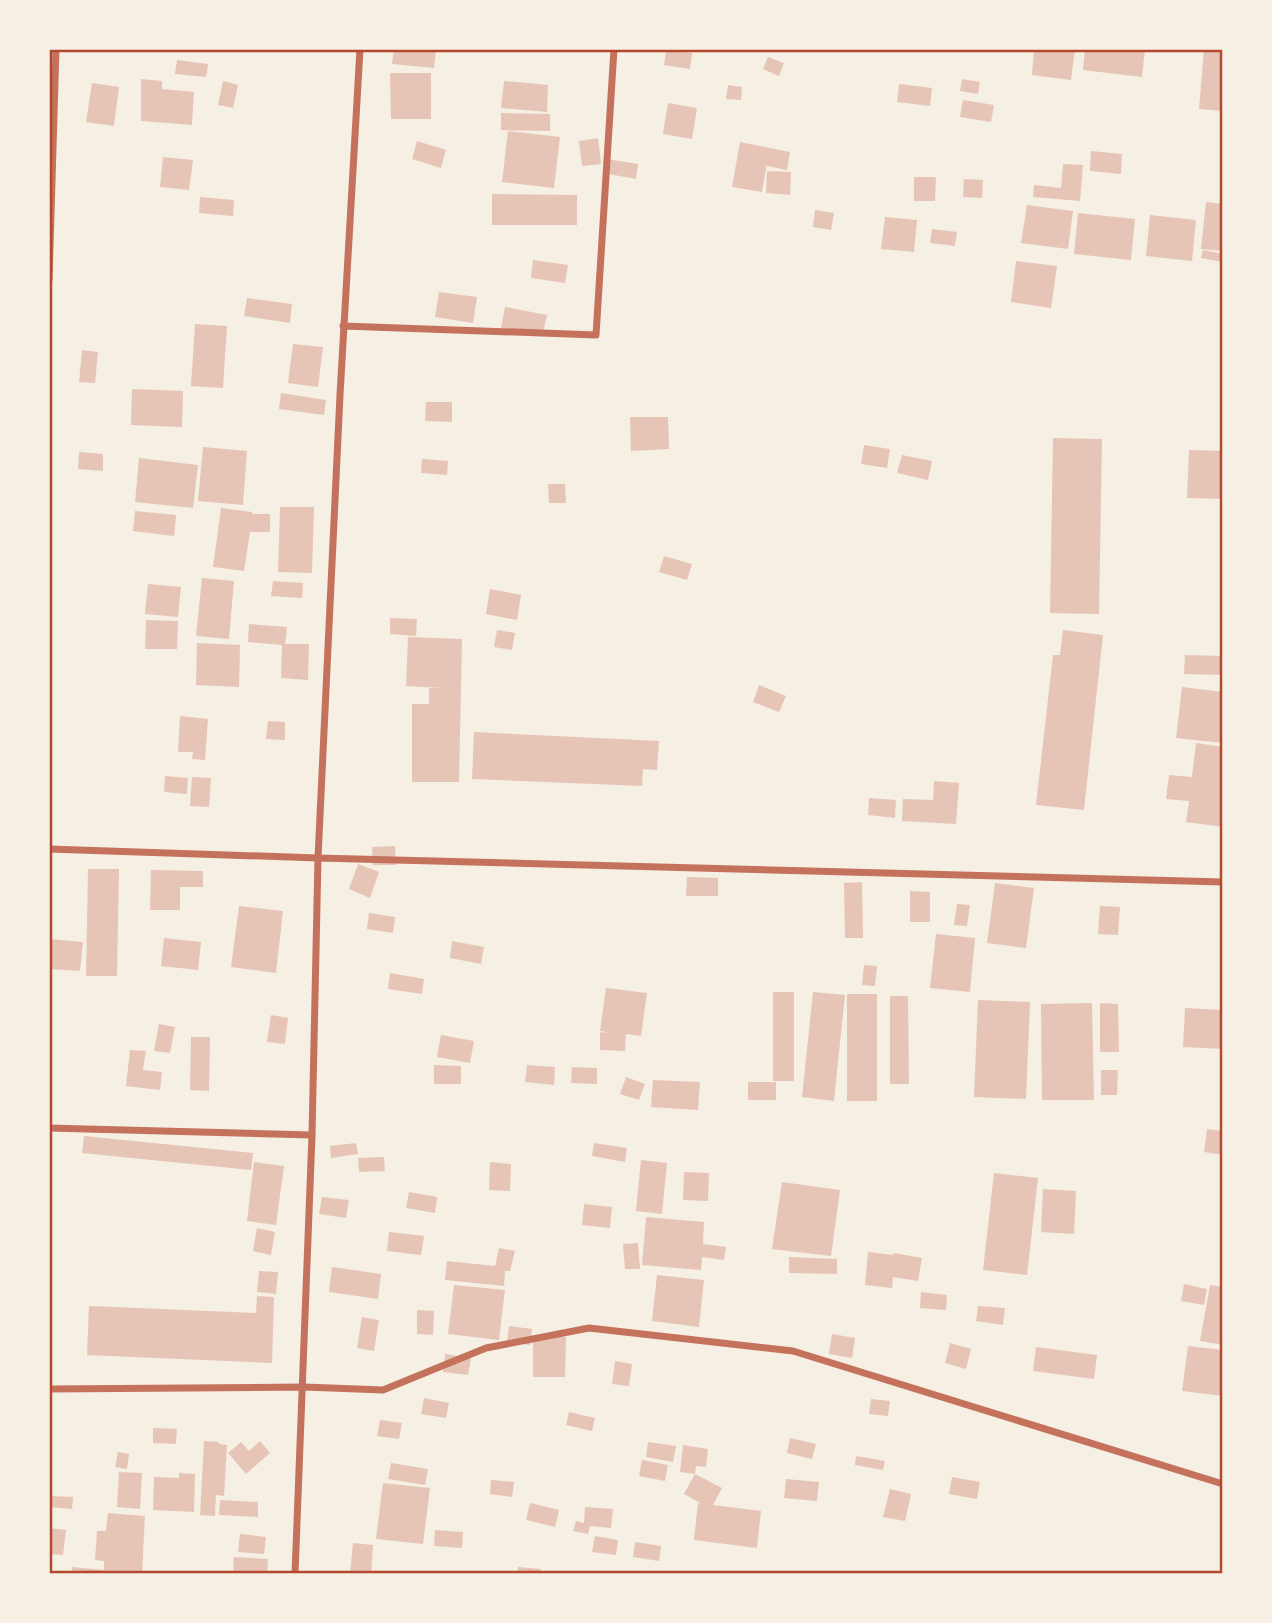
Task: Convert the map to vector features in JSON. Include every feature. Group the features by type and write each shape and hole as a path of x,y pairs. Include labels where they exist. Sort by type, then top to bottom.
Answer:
{"street":[{"path":"49,280 57,49"},
{"path":"295,1574 304,1387 318,858 343,326 360,49"},
{"path":"343,326 596,335 614,49"},
{"path":"49,849 1223,882"},
{"path":"49,1128 312,1135"},
{"path":"49,1389 304,1387 383,1390 486,1348 589,1328 793,1352 1223,1484"}],"building":[{"path":"394,49 436,49 434,68 392,64"},
{"path":"1034,49 1075,49 1071,80 1032,75"},
{"path":"1085,49 1145,49 1142,77 1083,70"},
{"path":"1204,49 1223,49 1223,111 1199,109"},
{"path":"666,50 692,53 690,69 664,65"},
{"path":"768,57 784,63 779,76 763,69"},
{"path":"177,60 208,64 206,77 175,74"},
{"path":"390,73 431,73 431,119 391,119"},
{"path":"141,79 162,81 162,89 194,92 192,125 141,121"},
{"path":"962,79 980,82 978,94 960,91"},
{"path":"223,81 238,85 233,108 218,105"},
{"path":"504,81 548,85 547,112 501,108"},
{"path":"92,83 119,87 114,126 86,122"},
{"path":"899,84 932,88 930,106 897,102"},
{"path":"728,85 742,87 741,100 726,99"},
{"path":"963,100 994,105 991,122 960,117"},
{"path":"668,103 697,108 692,139 663,134"},
{"path":"501,113 550,114 550,131 501,130"},
{"path":"508,131 560,137 554,188 502,182"},
{"path":"598,138 601,164 582,166 579,141"},
{"path":"417,141 446,150 441,168 412,159"},
{"path":"740,142 790,152 787,170 767,166 767,163 762,192 732,187"},
{"path":"1091,151 1122,154 1121,174 1090,171"},
{"path":"163,157 193,160 189,190 160,187"},
{"path":"606,159 638,164 636,179 603,173"},
{"path":"1063,164 1083,165 1080,201 1033,197 1034,185 1061,188"},
{"path":"767,171 791,172 790,195 766,193"},
{"path":"914,177 936,177 935,201 914,201"},
{"path":"964,179 983,180 982,198 963,197"},
{"path":"492,194 577,195 577,225 492,225"},
{"path":"200,197 234,200 233,216 199,213"},
{"path":"1206,202 1223,204 1223,251 1201,249"},
{"path":"1027,205 1073,211 1068,249 1021,243"},
{"path":"815,210 834,213 831,230 813,227"},
{"path":"1078,213 1135,219 1131,260 1074,254"},
{"path":"1150,215 1196,220 1192,261 1146,256"},
{"path":"885,217 917,220 914,252 881,249"},
{"path":"932,229 957,232 955,246 930,243"},
{"path":"1203,250 1223,254 1223,262 1201,258"},
{"path":"533,260 568,265 565,283 531,278"},
{"path":"1016,261 1057,266 1051,308 1011,302"},
{"path":"439,292 477,297 473,323 435,317"},
{"path":"247,298 292,304 290,323 244,316"},
{"path":"505,307 547,315 542,337 501,328"},
{"path":"195,324 227,326 223,388 191,386"},
{"path":"293,344 323,347 318,387 288,383"},
{"path":"82,350 98,352 95,383 79,382"},
{"path":"132,389 183,391 182,427 131,425"},
{"path":"281,393 326,400 324,415 279,409"},
{"path":"426,402 452,402 452,422 425,421"},
{"path":"630,417 668,417 669,449 631,451"},
{"path":"1053,438 1102,439 1099,614 1050,613"},
{"path":"864,445 890,449 887,468 861,464"},
{"path":"203,447 247,451 243,505 198,501"},
{"path":"1189,450 1223,451 1223,499 1187,498"},
{"path":"79,452 103,454 103,471 78,469"},
{"path":"902,455 932,461 928,480 897,473"},
{"path":"139,458 198,465 193,508 135,502"},
{"path":"422,459 448,461 447,475 421,473"},
{"path":"548,484 565,484 566,503 549,503"},
{"path":"280,507 314,507 312,573 278,572"},
{"path":"221,508 252,514 270,514 270,532 250,532 244,571 213,567"},
{"path":"135,511 176,515 174,536 133,531"},
{"path":"664,556 692,564 687,580 659,572"},
{"path":"202,578 234,581 229,639 196,636"},
{"path":"273,581 303,583 302,598 271,596"},
{"path":"148,584 181,587 178,617 145,614"},
{"path":"490,589 521,595 517,620 486,614"},
{"path":"390,618 417,619 416,636 390,634"},
{"path":"146,620 178,621 177,649 145,649"},
{"path":"249,624 287,627 285,644 309,644 308,680 281,678 282,645 248,642"},
{"path":"497,630 515,633 512,650 494,647"},
{"path":"1063,630 1103,635 1084,810 1036,805 1053,655 1060,655"},
{"path":"408,637 462,639 459,782 412,782 412,704 429,704 429,688 442,688 406,686"},
{"path":"197,643 240,645 239,687 196,685"},
{"path":"1185,655 1223,656 1223,675 1184,674"},
{"path":"759,685 786,696 779,712 753,702"},
{"path":"1182,687 1223,692 1223,743 1176,738"},
{"path":"180,716 208,719 205,760 192,759 193,752 178,752"},
{"path":"268,721 285,722 285,740 266,739"},
{"path":"474,732 659,741 657,770 643,769 642,786 472,779"},
{"path":"1196,743 1223,747 1223,827 1186,822 1189,801 1166,799 1169,775 1192,777"},
{"path":"165,776 188,778 187,794 164,792"},
{"path":"192,777 211,778 209,807 190,806"},
{"path":"934,781 959,783 956,824 902,821 903,799 933,800"},
{"path":"869,798 896,800 895,818 868,815"},
{"path":"395,846 396,865 373,865 372,847"},
{"path":"358,864 379,872 370,898 349,889"},
{"path":"88,869 119,869 117,976 86,976"},
{"path":"151,870 203,871 203,887 180,887 180,910 150,910"},
{"path":"687,877 718,878 718,896 686,896"},
{"path":"862,882 863,938 845,938 844,883"},
{"path":"995,883 1034,888 1026,948 987,943"},
{"path":"910,891 930,892 930,922 910,922"},
{"path":"957,904 970,905 967,926 954,925"},
{"path":"239,906 283,911 276,973 231,967"},
{"path":"1100,906 1120,907 1118,935 1098,934"},
{"path":"369,913 395,917 393,933 367,929"},
{"path":"936,934 975,938 970,992 930,988"},
{"path":"164,938 201,942 198,970 161,966"},
{"path":"49,939 83,942 80,971 49,969"},
{"path":"452,941 484,947 481,964 450,958"},
{"path":"864,965 877,966 875,986 862,985"},
{"path":"390,973 424,979 422,994 388,989"},
{"path":"606,988 647,993 641,1036 626,1034 625,1051 600,1050 600,1032 612,1033 600,1031"},
{"path":"773,992 794,992 794,1081 773,1081"},
{"path":"813,992 845,995 834,1101 802,1097"},
{"path":"847,994 877,994 877,1101 847,1101"},
{"path":"890,996 908,996 909,1084 890,1084"},
{"path":"978,1000 1030,1002 1026,1099 974,1097"},
{"path":"1092,1003 1094,1100 1042,1100 1041,1004"},
{"path":"1100,1003 1118,1004 1119,1052 1100,1052"},
{"path":"1185,1008 1223,1010 1223,1049 1183,1047"},
{"path":"271,1015 288,1018 285,1044 267,1042"},
{"path":"159,1024 175,1027 170,1053 154,1051"},
{"path":"441,1035 474,1041 470,1063 437,1057"},
{"path":"191,1037 210,1037 209,1091 190,1090"},
{"path":"130,1050 146,1051 143,1070 162,1072 160,1090 126,1086"},
{"path":"434,1065 461,1066 461,1084 434,1084"},
{"path":"527,1065 555,1067 554,1085 525,1082"},
{"path":"572,1067 597,1068 597,1084 571,1083"},
{"path":"1101,1070 1118,1070 1117,1095 1101,1095"},
{"path":"626,1077 645,1084 639,1100 620,1094"},
{"path":"653,1080 700,1082 698,1110 651,1107"},
{"path":"748,1082 776,1082 776,1100 748,1100"},
{"path":"1207,1129 1223,1131 1223,1155 1204,1152"},
{"path":"84,1136 253,1153 251,1170 82,1153"},
{"path":"356,1143 358,1154 331,1158 330,1146"},
{"path":"594,1143 627,1148 625,1162 592,1156"},
{"path":"384,1157 385,1171 359,1172 358,1158"},
{"path":"641,1160 667,1163 662,1214 636,1211"},
{"path":"254,1162 284,1166 276,1225 247,1221"},
{"path":"490,1162 511,1164 510,1191 489,1190"},
{"path":"684,1172 709,1173 708,1201 683,1200"},
{"path":"994,1173 1038,1178 1027,1275 983,1270"},
{"path":"782,1182 840,1190 831,1256 772,1249"},
{"path":"1043,1189 1076,1191 1074,1234 1041,1232"},
{"path":"409,1192 437,1197 435,1213 406,1208"},
{"path":"322,1197 349,1200 346,1218 319,1214"},
{"path":"584,1204 612,1207 610,1228 582,1225"},
{"path":"646,1217 704,1222 703,1244 726,1247 724,1260 702,1257 701,1270 642,1265"},
{"path":"257,1228 275,1232 271,1255 253,1251"},
{"path":"389,1232 424,1236 421,1255 387,1251"},
{"path":"638,1243 640,1269 625,1269 623,1244"},
{"path":"499,1248 515,1251 510,1271 505,1271 504,1286 445,1280 447,1261 495,1266"},
{"path":"868,1252 922,1258 918,1281 893,1277 892,1288 865,1285"},
{"path":"789,1257 837,1259 837,1274 789,1273"},
{"path":"332,1267 381,1274 378,1299 329,1292"},
{"path":"259,1271 278,1272 276,1294 257,1292"},
{"path":"657,1275 704,1280 699,1327 652,1321"},
{"path":"1184,1284 1207,1289 1204,1305 1181,1301"},
{"path":"454,1285 505,1290 499,1340 448,1334"},
{"path":"1210,1285 1223,1287 1223,1345 1200,1341"},
{"path":"921,1292 947,1295 946,1310 920,1308"},
{"path":"257,1296 274,1297 272,1363 87,1355 89,1306 256,1313"},
{"path":"978,1306 1005,1308 1003,1325 976,1321"},
{"path":"417,1310 434,1311 433,1335 417,1334"},
{"path":"362,1317 379,1320 374,1351 357,1348"},
{"path":"509,1326 532,1329 530,1345 507,1342"},
{"path":"832,1334 855,1338 852,1358 829,1354"},
{"path":"533,1337 566,1337 565,1377 533,1377"},
{"path":"950,1343 971,1349 966,1369 945,1363"},
{"path":"1188,1346 1223,1350 1223,1396 1182,1391"},
{"path":"1036,1347 1097,1355 1094,1379 1033,1371"},
{"path":"445,1354 471,1358 468,1375 443,1372"},
{"path":"615,1361 632,1364 629,1386 612,1384"},
{"path":"424,1398 449,1403 446,1418 421,1414"},
{"path":"871,1399 890,1401 888,1416 869,1414"},
{"path":"569,1412 595,1418 592,1431 566,1425"},
{"path":"380,1420 402,1423 399,1439 377,1436"},
{"path":"153,1428 177,1429 176,1444 153,1443"},
{"path":"790,1438 816,1444 812,1459 787,1453"},
{"path":"204,1441 227,1445 224,1496 216,1495 215,1516 200,1515"},
{"path":"260,1441 270,1453 246,1474 228,1453 241,1442 249,1451"},
{"path":"648,1442 676,1446 673,1462 646,1457"},
{"path":"683,1445 708,1449 706,1467 696,1466 695,1474 680,1472"},
{"path":"118,1452 129,1454 127,1469 115,1467"},
{"path":"856,1456 885,1461 883,1470 855,1465"},
{"path":"642,1460 668,1465 665,1481 639,1476"},
{"path":"391,1463 428,1469 425,1485 388,1479"},
{"path":"119,1472 142,1473 140,1509 117,1507"},
{"path":"179,1473 195,1474 194,1512 153,1510 154,1477 179,1478"},
{"path":"695,1474 722,1488 713,1505 761,1511 757,1548 694,1540 698,1503 702,1504 684,1494"},
{"path":"952,1477 980,1482 977,1499 949,1494"},
{"path":"786,1479 819,1482 817,1501 784,1498"},
{"path":"491,1480 514,1482 512,1497 490,1494"},
{"path":"383,1483 430,1488 423,1544 376,1539"},
{"path":"890,1489 911,1494 905,1521 883,1517"},
{"path":"49,1496 73,1497 72,1509 49,1507"},
{"path":"220,1500 258,1502 258,1517 219,1515"},
{"path":"530,1503 559,1510 555,1527 526,1520"},
{"path":"585,1507 613,1509 611,1528 590,1526 588,1534 573,1531 576,1521 584,1523"},
{"path":"108,1513 145,1516 142,1574 71,1574 72,1567 104,1570 104,1561 95,1560 97,1531 106,1531"},
{"path":"49,1528 66,1530 63,1555 49,1554"},
{"path":"435,1530 463,1532 462,1548 434,1546"},
{"path":"240,1534 266,1537 264,1554 238,1552"},
{"path":"595,1536 618,1540 616,1555 592,1552"},
{"path":"635,1542 661,1546 659,1561 633,1557"},
{"path":"353,1543 373,1545 371,1574 350,1574"},
{"path":"234,1557 268,1559 267,1574 233,1573"},
{"path":"518,1567 541,1569 540,1574 517,1574"}]}
